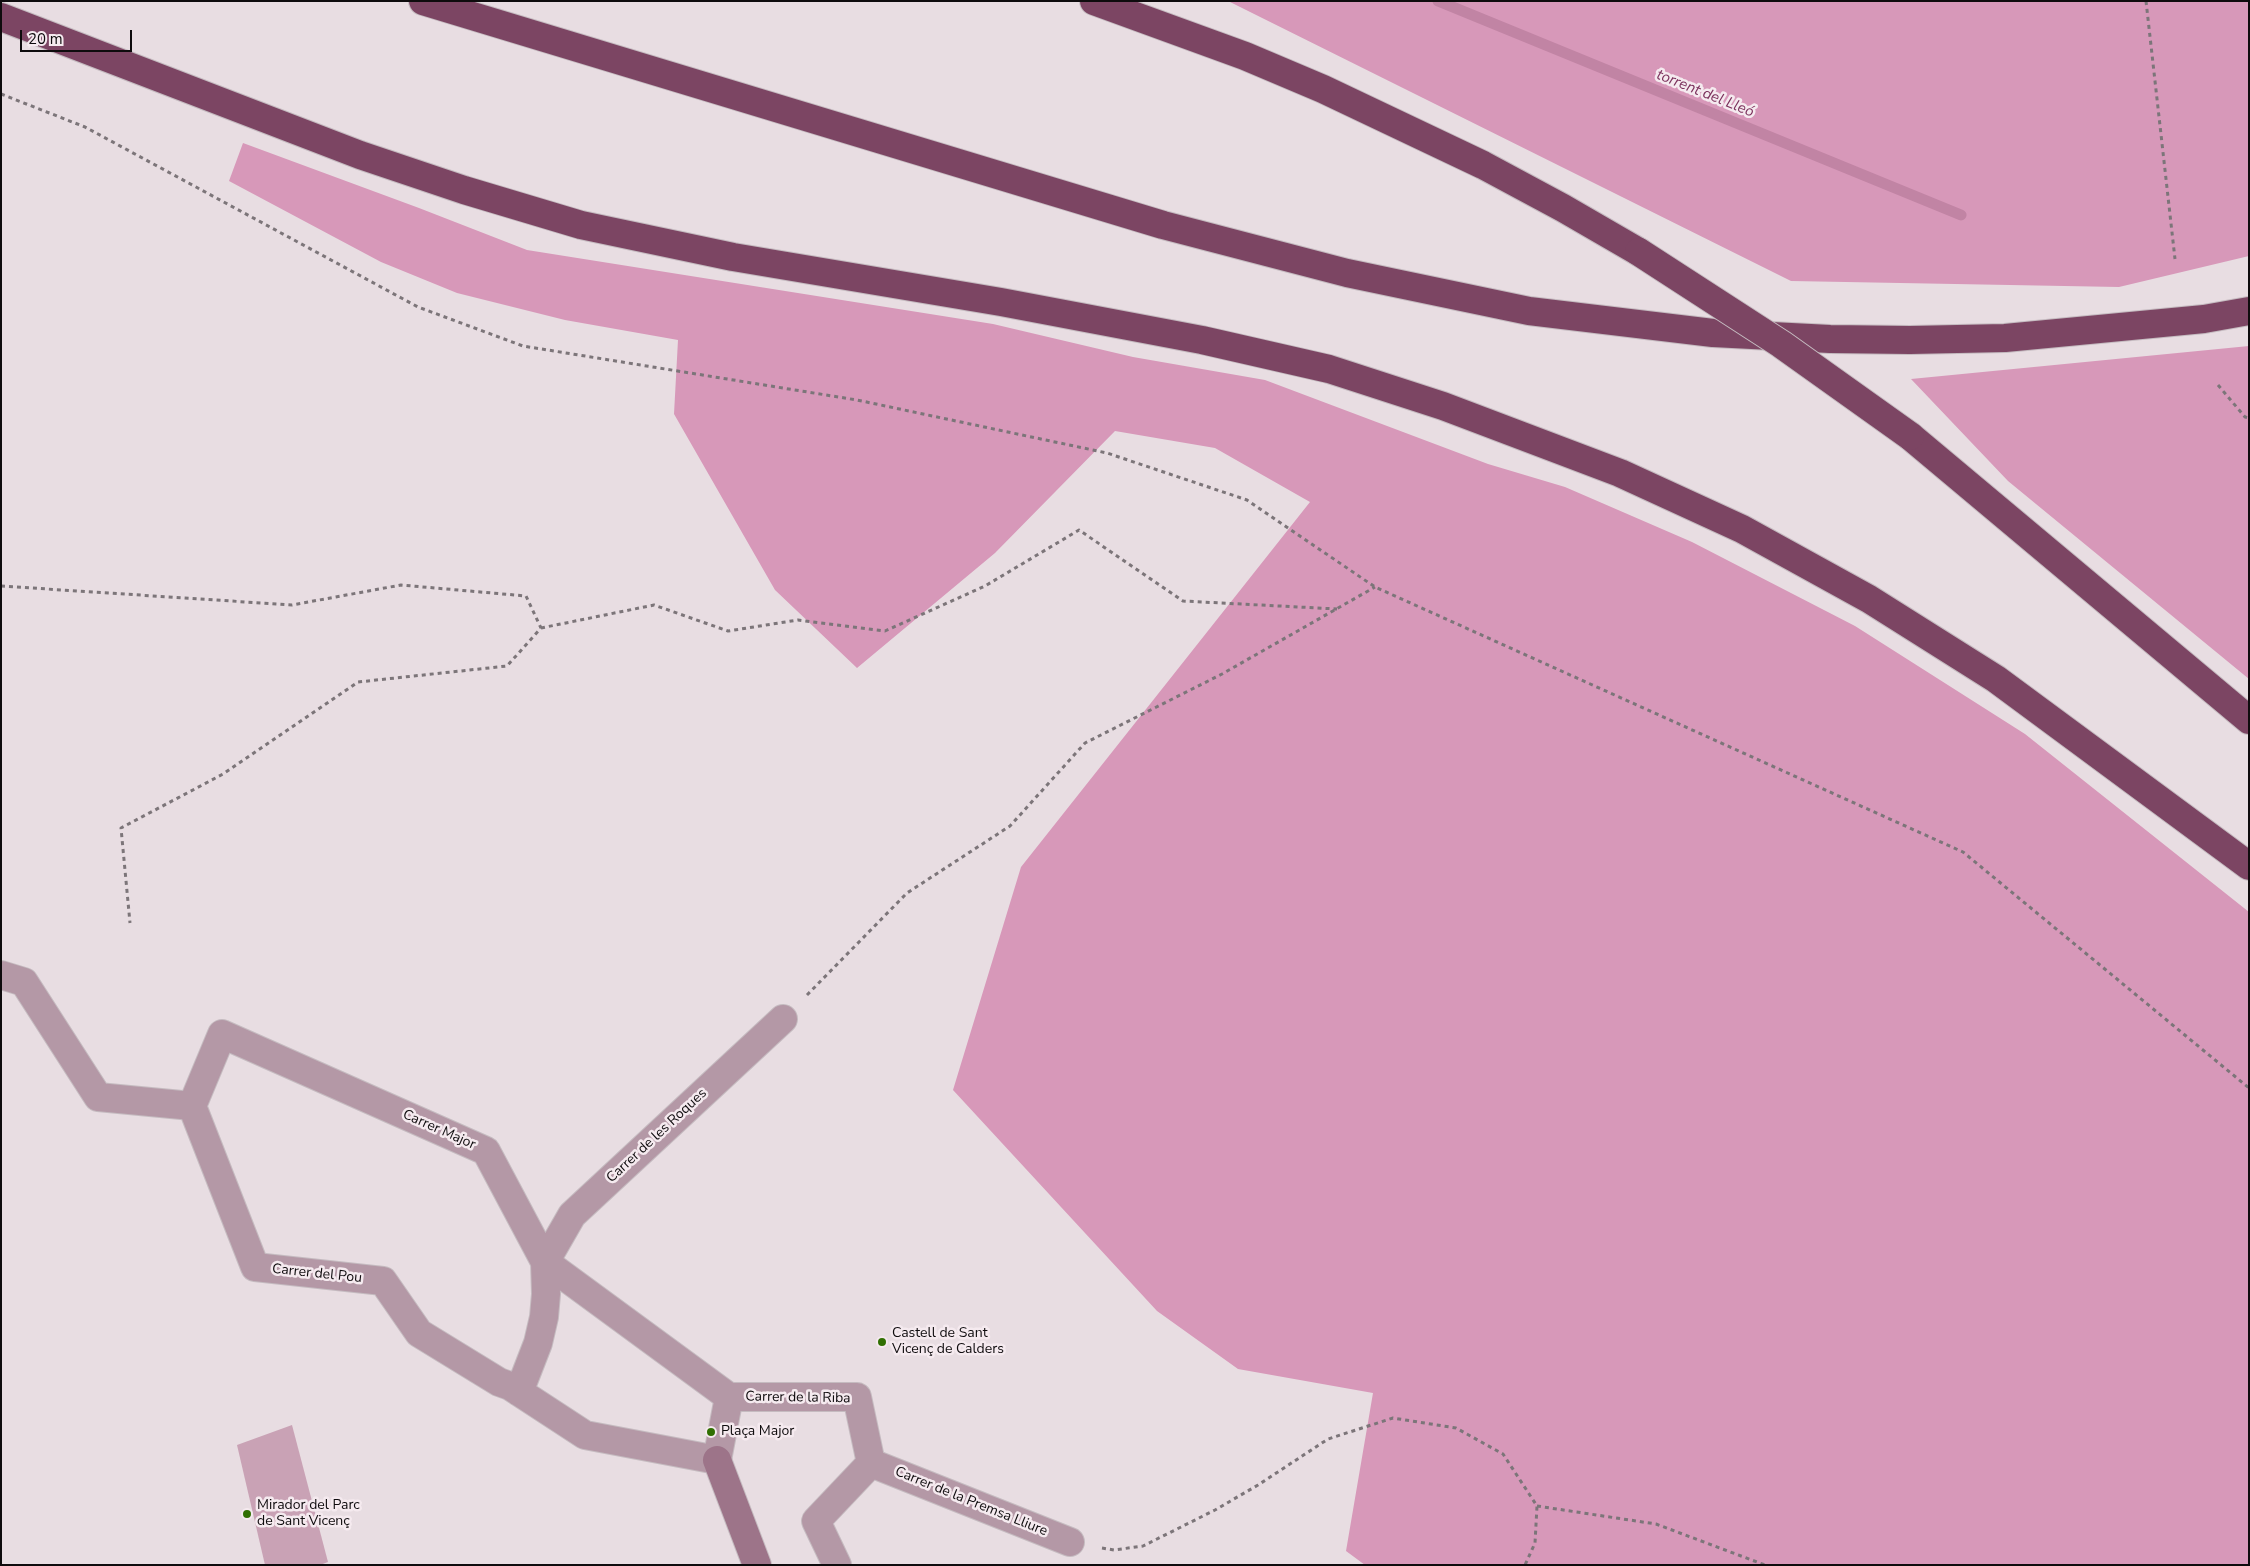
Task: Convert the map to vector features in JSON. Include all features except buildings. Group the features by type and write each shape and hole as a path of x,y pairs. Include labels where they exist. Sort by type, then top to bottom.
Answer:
{"highway":[{"path":"424,1 1163,225 1347,273 1529,311 1713,332 1830,339 1910,340 2004,338 2204,319 2249,311"},
{"path":"1094,1 1245,56 1332,93 1483,165 1638,252 1781,344 1910,436 2249,720"},
{"path":"1,17 360,155 464,190 581,225 733,258 1001,302 1202,340 1329,369 1443,406 1518,434 1620,473 1725,521 1870,599 1996,679 2249,866"}],"street":[{"path":"1,975 24,982 98,1097 192,1106"},
{"name":"Carrer de les Roques","path":"545,1262 572,1215 783,1019"},
{"name":"Carrer Major","path":"192,1106 222,1034 486,1150 545,1262 729,1397"},
{"name":"Carrer del Pou","path":"192,1106 255,1267 383,1281 419,1332 499,1382 519,1392 585,1435 717,1460"},
{"path":"519,1392 538,1343 544,1318 545,1262"},
{"name":"Carrer de la Riba","path":"717,1460 729,1397 857,1397 871,1463"},
{"path":"717,1460 757,1565"},
{"path":"838,1565 816,1521 871,1463"},
{"name":"Carrer de la Premsa Lliure","path":"871,1463 1070,1542"}],"path":[{"path":"2146,1 2174,259"},
{"path":"1,94 85,128 418,307 523,346 857,400 1107,453 1247,500 1375,588 1963,852 2249,1088"},
{"path":"2218,385 2246,417 2249,418"},
{"path":"130,923 121,828 223,774 358,682 508,666 542,628 654,605 728,631 798,620 885,631 985,586 1078,530 1183,601 1337,609"},
{"path":"1,586 292,605 401,585 526,596 542,628"},
{"path":"783,1019 907,893 1010,826 1085,743 1222,674 1375,588"},
{"path":"1070,1542 1114,1550 1143,1546 1216,1510 1258,1485 1328,1438 1393,1418 1456,1428 1503,1454 1536,1506 1535,1543 1525,1565"},
{"path":"1536,1506 1656,1524 1765,1565"}],"shaded area":[{"path":"1228,1 2249,1 2249,256 2119,287 1791,281"},
{"path":"243,143 527,250 993,324 1133,357 1265,380 1488,464 1565,487 1692,542 1855,626 2025,734 2249,912 2249,1565 1365,1565 1346,1551 1373,1393 1238,1369 1157,1311 953,1090 1021,867 1310,502 1215,448 1115,431 995,553 857,668 775,590 674,414 678,340 565,320 457,293 381,262 229,181"},
{"path":"2249,346 2249,679 2008,481 1911,379"},
{"path":"292,1425 328,1562 320,1565 265,1565 237,1445"}],"waterway":[{"name":"torrent del Lleó","path":"1438,1 1961,215"}],"place":[{"name":"Castell de Sant Vicenç de Calders","path":"882,1342"},
{"name":"Plaça Major","path":"711,1432"},
{"name":"Mirador del Parc de Sant Vicenç","path":"247,1514"}]}
